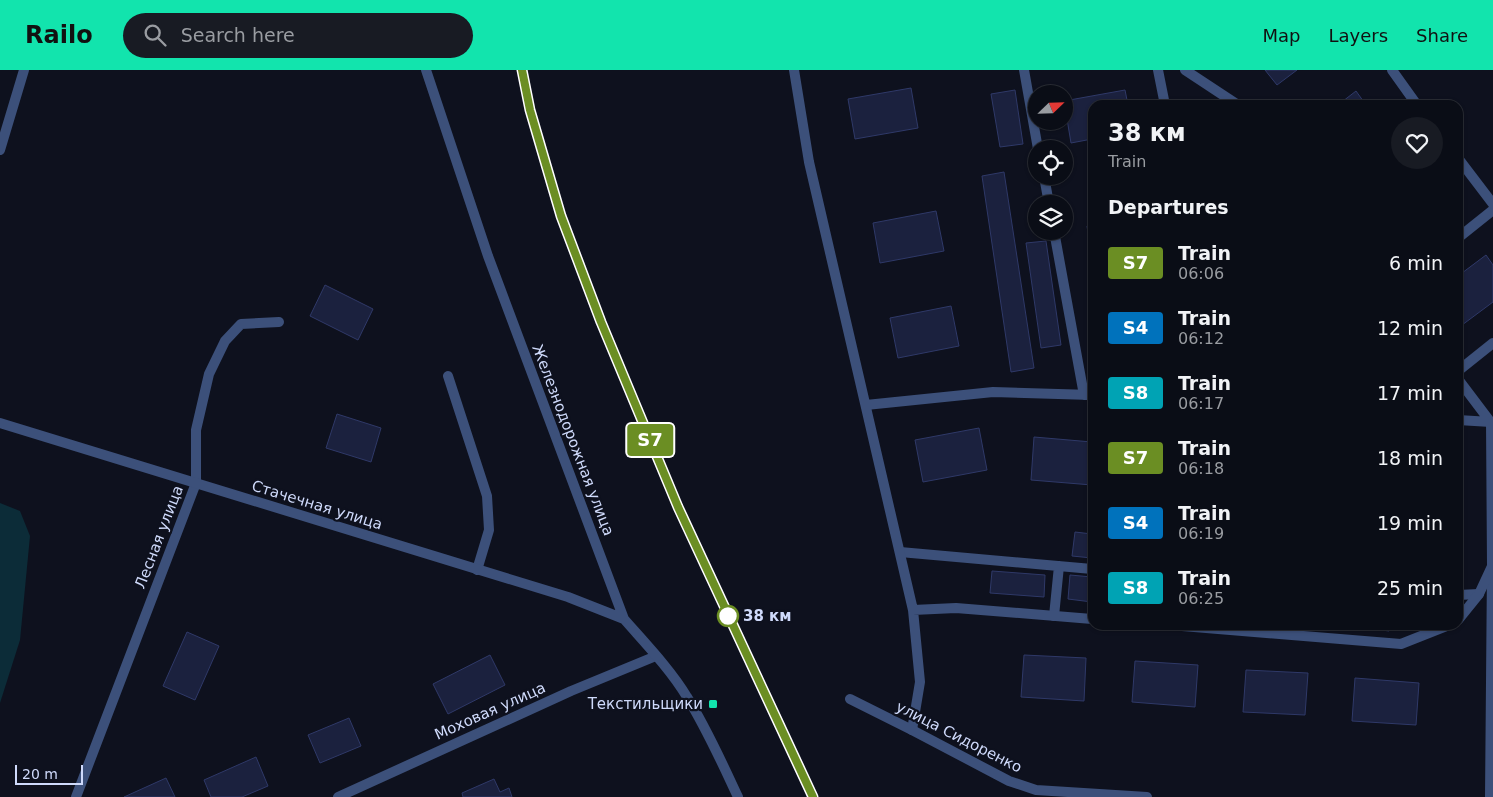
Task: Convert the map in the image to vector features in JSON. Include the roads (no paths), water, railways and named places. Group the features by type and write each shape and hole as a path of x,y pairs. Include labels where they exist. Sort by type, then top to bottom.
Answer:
{"street":[{"path":"0,150 24,70"},
{"name":"Железнодорожная улица","path":"426,70 488,256 624,619 686,695 708,735 737,796"},
{"path":"794,70 808,162 914,610 920,682 912,730"},
{"path":"1024,70 1036,140"},
{"path":"1158,70 1164,100"},
{"path":"1185,70 1230,100"},
{"path":"1392,70 1413,100"},
{"path":"1463,165 1493,204"},
{"path":"1463,234 1493,210"},
{"path":"866,405 992,392 1088,395 1056,240"},
{"name":"Лесная улица","path":"76,797 196,483 196,430 209,374 225,341 241,324 279,322"},
{"path":"1463,368 1493,343"},
{"path":"448,376 487,496 489,530 477,570"},
{"path":"1463,386 1492,424 1490,797"},
{"path":"1463,421 1492,424"},
{"name":"Стачечная улица","path":"0,423 568,597 624,619"},
{"path":"900,552 1088,569"},
{"path":"1054,616 1059,566"},
{"path":"1463,614 1480,594 1492,566"},
{"path":"1463,595 1480,594"},
{"path":"914,610 956,608 1088,619"},
{"path":"1231,630 1401,644 1436,630"},
{"name":"Моховая улица","path":"338,797 571,691 656,656"},
{"name":"улица Сидоренко","path":"850,699 1009,781 1036,790 1147,797"}],"water":[{"path":"0,503 20,511 30,536 20,640 0,703"}],"railway":[{"path":"522,70 530,109 561,217 601,322 677,507 813,797"}],"train":[{"name":"S7","path":"522,70 530,110 561,216 601,322 678,507 813,797"}],"place":[{"name":"38 км","path":"728,616"},
{"name":"Текстильщики","path":"713,704"}]}
